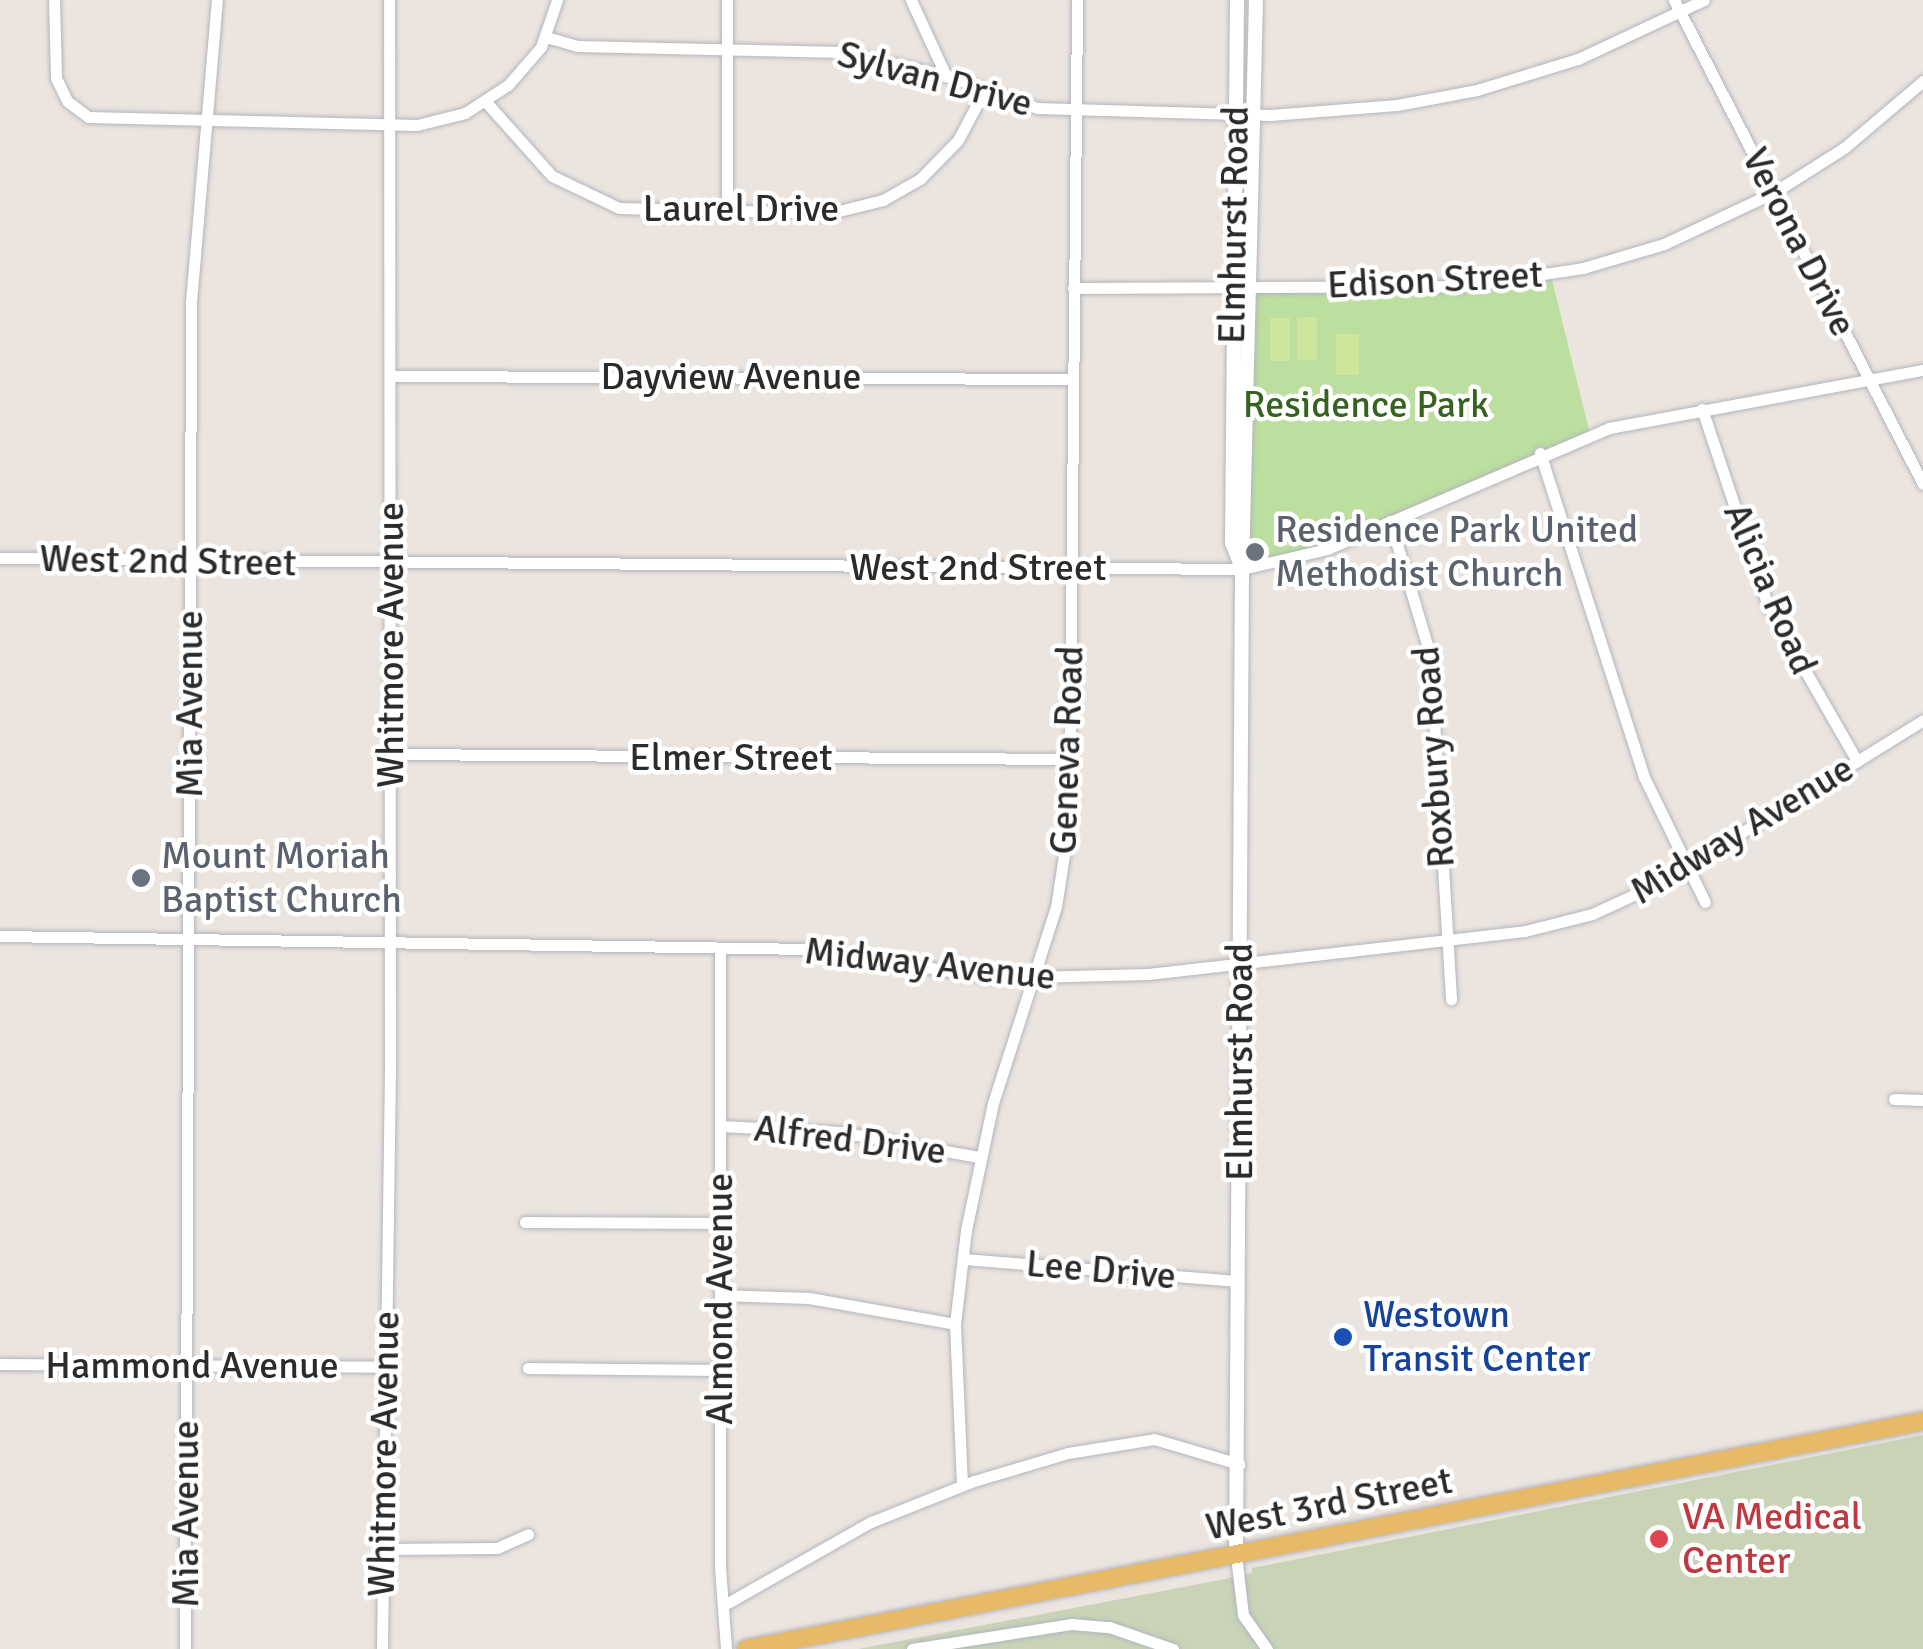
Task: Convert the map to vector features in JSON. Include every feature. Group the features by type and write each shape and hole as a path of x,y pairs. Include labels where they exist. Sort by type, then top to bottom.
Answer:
{"main road":[{"name":"West 3rd Street","path":"746,1649 1923,1421"}],"street":[{"path":"54,0 54,70 67,102 96,119 389,125 441,122 486,102 518,76 546,37 556,0"},
{"name":"Mia Avenue","path":"185,1649 192,245 218,0"},
{"name":"Whitmore Avenue","path":"382,1649 391,754 389,0"},
{"path":"726,0 727,212"},
{"path":"911,0 946,76"},
{"name":"Geneva Road","path":"962,1485 956,1324 979,1157 1062,879 1071,758 1071,378 1077,0"},
{"name":"Elmhurst Road","path":"1237,0 1232,543 1242,569"},
{"name":"Elmhurst Road","path":"1236,1556 1242,569 1252,287 1256,0"},
{"name":"Sylvan Drive","path":"546,37 577,46 726,46 843,52 946,76 1037,108 1256,114 1360,109 1478,90 1578,59 1677,6 1704,0"},
{"name":"Verona Drive","path":"1677,6 1923,484"},
{"name":"Edison Street","path":"1073,288 1463,286 1550,276 1664,244 1773,193 1844,148 1923,81"},
{"name":"Laurel Drive","path":"486,102 530,157 592,198 647,213 831,213 896,194 950,151 984,91"},
{"name":"West 2nd Street","path":"0,558 1242,569 1298,558 1540,453 1609,428 1923,370"},
{"name":"Dayview Avenue","path":"391,376 1071,378"},
{"name":"Alicia Road","path":"1702,409 1768,606 1857,761"},
{"path":"1540,453 1644,778 1705,902"},
{"name":"Roxbury Road","path":"1390,521 1430,654 1451,999"},
{"name":"Midway Avenue","path":"0,936 835,951 1034,980 1446,940 1573,921 1686,867 1923,720"},
{"name":"Elmer Street","path":"391,754 1071,758"},
{"name":"Almond Avenue","path":"720,950 720,1370 726,1649"},
{"path":"1894,1099 1923,1100"},
{"name":"Alfred Drive","path":"720,1126 840,1132 979,1157"},
{"path":"525,1222 720,1223"},
{"name":"Lee Drive","path":"963,1259 1238,1281"},
{"path":"720,1295 808,1298 956,1324"},
{"name":"Hammond Avenue","path":"0,1364 385,1367"},
{"path":"528,1368 720,1370"},
{"path":"724,1605 835,1540 962,1485 1141,1440 1190,1445 1238,1464"},
{"path":"384,1549 496,1548 528,1534"},
{"path":"1236,1556 1244,1614 1267,1649"},
{"path":"912,1649 1072,1624 1110,1628 1173,1649"}],"green space":[{"name":"Residence Park","path":"1551,276 1590,434 1326,549 1242,569 1252,287"},
{"path":"1297,317 1317,317 1317,360 1297,360"},
{"path":"1270,318 1290,318 1290,361 1270,361"},
{"path":"1336,334 1359,334 1359,375 1336,375"},
{"name":"VA Medical Center","path":"1923,1435 1923,1649 858,1649 1220,1580 1252,1573 1252,1568"}],"place":[{"name":"Residence Park United Methodist Church","path":"1255,552"},
{"name":"Mount Moriah Baptist Church","path":"141,878"},
{"name":"Westown Transit Center","path":"1343,1337"},
{"name":"VA Medical Center","path":"1659,1539"}]}
